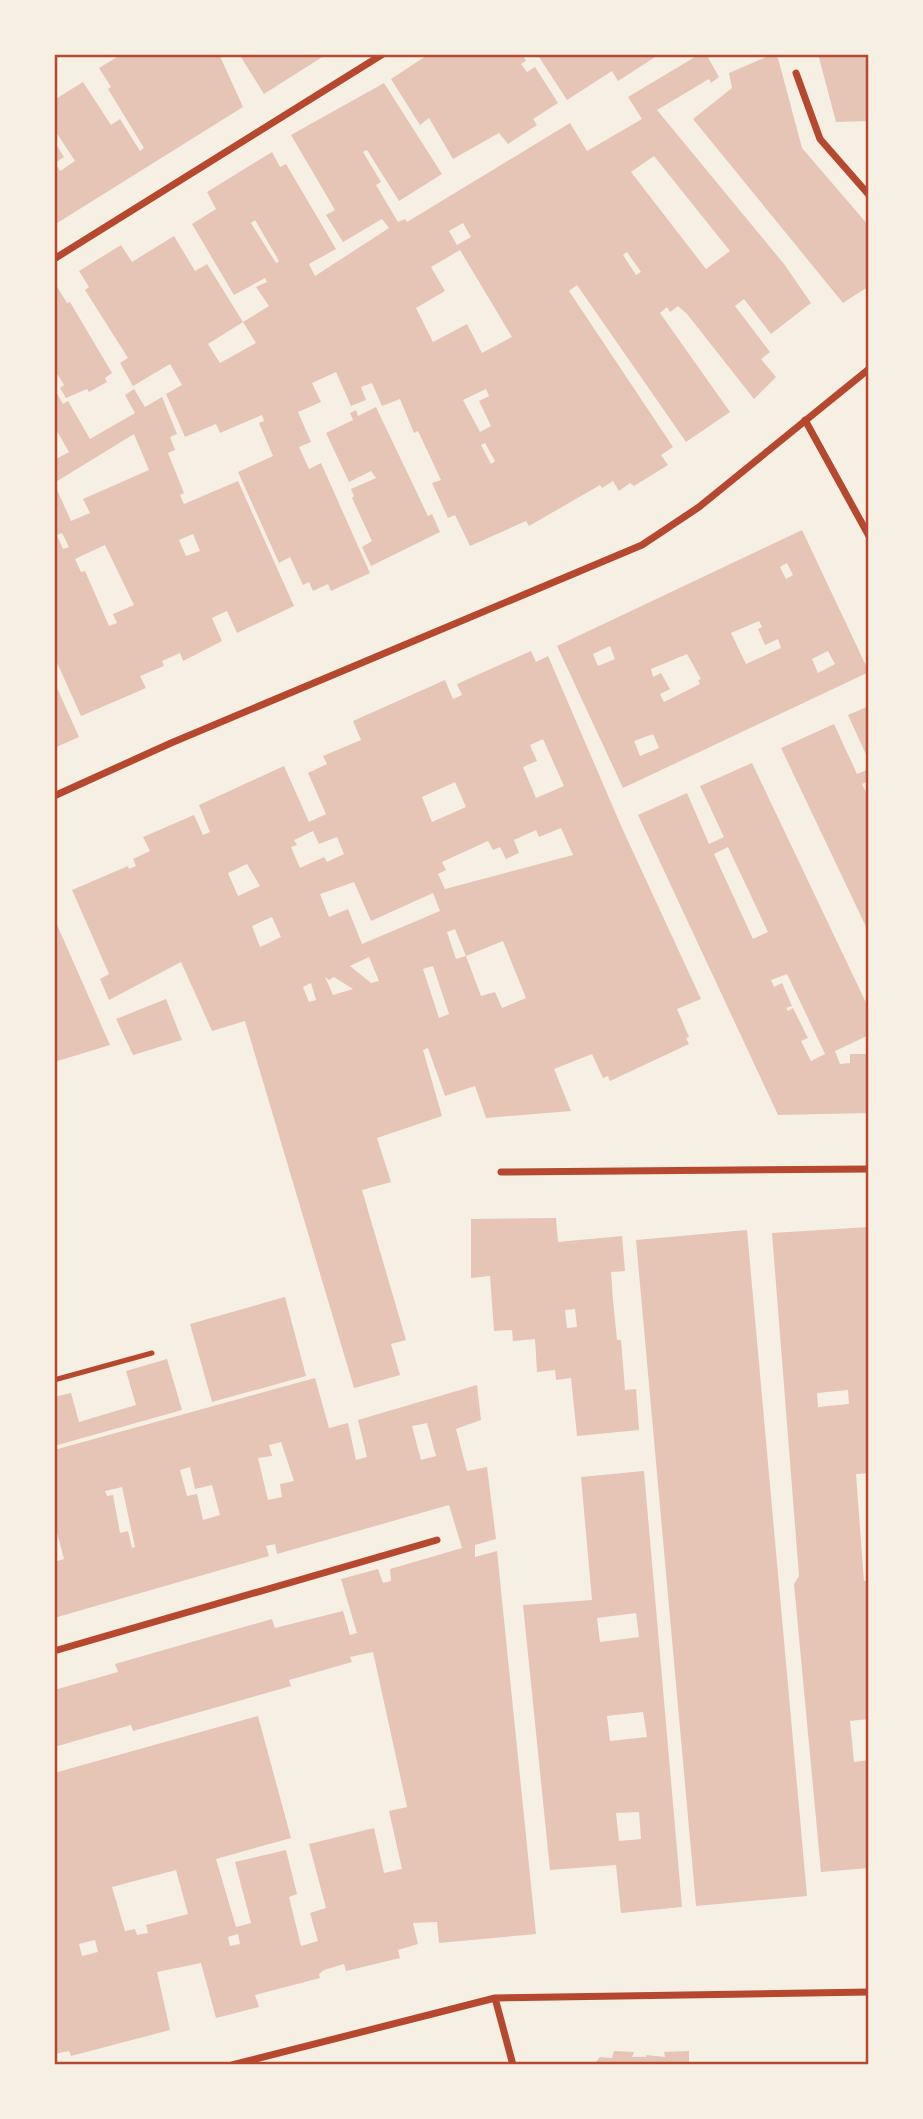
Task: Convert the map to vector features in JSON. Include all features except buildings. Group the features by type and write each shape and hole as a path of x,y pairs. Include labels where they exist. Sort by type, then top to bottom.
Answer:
{"street":[{"path":"54,259 383,54"},
{"path":"796,73 820,139 869,195"},
{"path":"54,796 171,743 642,545 699,507 804,419 869,369"},
{"path":"804,419 869,536"},
{"path":"501,1172 869,1168"},
{"path":"54,1651 437,1540"},
{"path":"232,2065 495,1998 869,1992"},
{"path":"495,1998 513,2065"}],"lane":[{"path":"54,1380 152,1353"}]}
